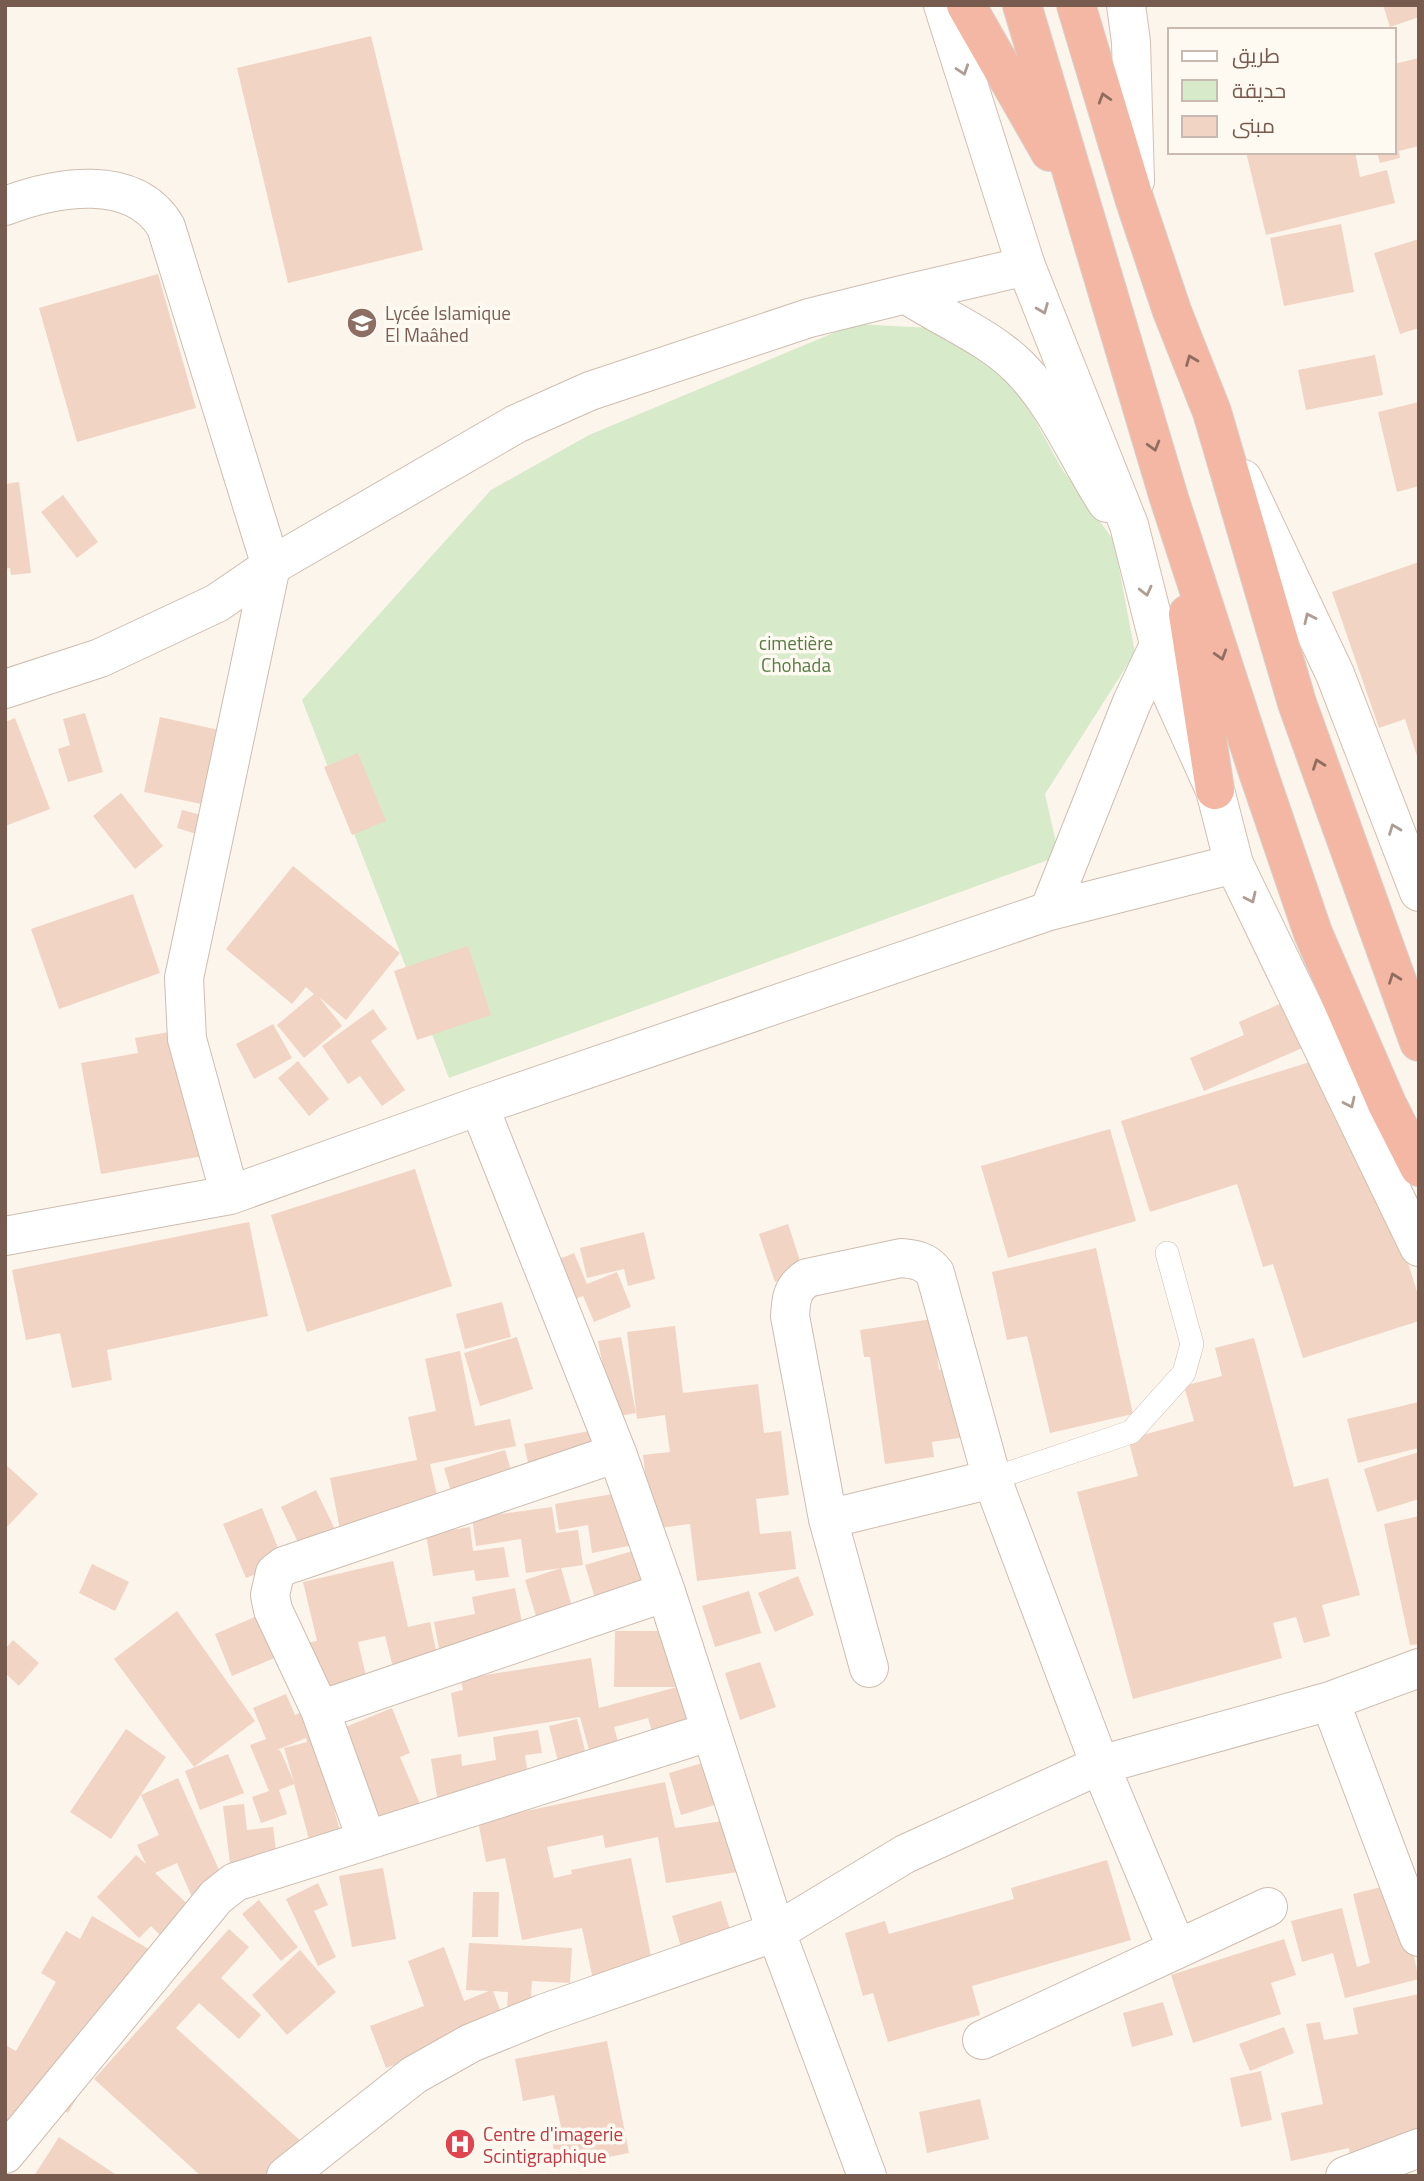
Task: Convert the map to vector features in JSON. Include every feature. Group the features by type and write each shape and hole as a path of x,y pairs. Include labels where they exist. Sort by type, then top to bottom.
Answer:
{"highway":[{"path":"966,5 1086,214"},
{"path":"1022,5 1169,498 1314,933 1387,1104 1419,1167"},
{"path":"1076,5 1135,201 1172,312 1212,412 1297,704 1419,1042"},
{"path":"1169,498 1216,790"}],"street":[{"path":"943,5 1026,266 1129,525 1172,695 1216,790 1234,864 1419,1247"},
{"path":"1126,5 1131,42 1135,201"},
{"path":"5,205 64,189 91,189 115,192 156,209 166,227 271,566 184,978 187,1039 230,1195"},
{"path":"5,689 100,658 217,603 271,566 516,424 590,391 809,318 1026,266"},
{"path":"906,294 993,347 1018,366 1038,389 1106,502 1129,525"},
{"path":"1212,412 1335,674 1416,878"},
{"path":"1049,911 1132,702 1159,645"},
{"path":"5,1236 230,1195 479,1106 1049,911 1234,864"},
{"path":"479,1106 617,1453 666,1592 709,1732 776,1932 867,2176"},
{"path":"869,1668 828,1519 790,1316 796,1286 807,1278 901,1258 929,1265 935,1273 992,1479 1100,1765 1177,1949"},
{"path":"366,1838 320,1710 273,1610 270,1595 275,1573 284,1566 617,1453"},
{"path":"828,1519 992,1479"},
{"path":"320,1710 666,1592"},
{"path":"286,2176 414,2075 471,2043 542,2014 776,1932 905,1854 1100,1765 1330,1701 1419,1668"},
{"path":"1330,1701 1419,1937"},
{"path":"5,2154 216,1897 235,1882 366,1838 709,1732"},
{"path":"982,2040 1268,1907"},
{"path":"1345,2176 1419,2148"}],"lane":[{"path":"992,1479 1131,1432 1184,1373 1192,1344 1167,1253"}],"green space":[{"name":"cimetière Chohada","path":"855,324 931,328 1010,375 1062,469 1114,541 1135,653 1045,794 1059,856 449,1078 302,700 491,490 589,435"}],"building":[{"path":"1383,5 1419,5 1419,17 1390,27"},
{"path":"371,36 423,250 288,283 237,68"},
{"path":"1419,58 1419,146 1399,151 1400,158 1380,163 1378,154 1396,154 1396,64"},
{"path":"1246,154 1355,154 1360,177 1387,170 1395,203 1266,235"},
{"path":"1341,224 1354,292 1284,306 1270,238"},
{"path":"1419,239 1419,328 1400,334 1374,253"},
{"path":"158,274 196,408 77,442 39,308"},
{"path":"1375,355 1383,395 1306,410 1298,370"},
{"path":"1419,402 1419,486 1397,492 1378,412"},
{"path":"19,482 31,573 11,575 10,568 5,569 5,484"},
{"path":"63,495 98,542 77,558 41,512"},
{"path":"1419,562 1418,759 1405,719 1379,728 1332,592"},
{"path":"85,713 103,772 68,782 58,749 70,745 63,719"},
{"path":"160,717 246,736 230,810 144,792"},
{"path":"15,718 50,809 5,826 5,722"},
{"path":"358,753 386,821 352,835 324,767"},
{"path":"121,793 163,846 135,869 93,816"},
{"path":"182,810 205,816 200,835 177,828"},
{"path":"293,866 400,953 346,1020 319,997 342,1026 304,1058 277,1025 314,994 306,987 292,1004 226,949"},
{"path":"133,894 160,973 59,1009 31,929"},
{"path":"468,946 491,1015 417,1040 394,971"},
{"path":"1289,1000 1309,1045 1204,1091 1190,1058 1244,1035 1239,1022"},
{"path":"373,1009 387,1029 371,1041 405,1090 382,1106 360,1076 348,1084 322,1046"},
{"path":"273,1024 292,1058 254,1079 236,1044"},
{"path":"186,1029 209,1155 101,1174 81,1063 138,1053 135,1038"},
{"path":"1342,1052 1419,1298 1419,1321 1303,1358 1273,1264 1263,1267 1237,1184 1150,1212 1121,1121"},
{"path":"298,1061 329,1099 309,1116 278,1078"},
{"path":"1110,1129 1136,1221 1008,1258 981,1166"},
{"path":"415,1169 452,1286 307,1332 271,1215"},
{"path":"249,1222 268,1316 107,1350 112,1380 72,1388 60,1333 26,1340 12,1270"},
{"path":"788,1224 804,1273 775,1282 759,1234"},
{"path":"644,1232 655,1279 628,1286 624,1269 587,1278 580,1248"},
{"path":"1096,1248 1133,1414 1050,1433 1027,1336 1007,1340 992,1272"},
{"path":"574,1253 587,1284 617,1272 631,1307 594,1322 583,1296 561,1305 545,1265"},
{"path":"502,1302 511,1337 465,1349 456,1314"},
{"path":"932,1319 939,1370 962,1367 972,1436 932,1442 934,1457 885,1464 870,1357 864,1357 860,1330"},
{"path":"675,1326 683,1393 758,1384 764,1433 781,1431 789,1495 756,1499 760,1534 791,1531 796,1569 697,1581 690,1524 652,1529 643,1455 670,1452 665,1415 637,1419 627,1332"},
{"path":"517,1337 533,1389 480,1406 464,1353"},
{"path":"621,1337 636,1413 613,1417 598,1341"},
{"path":"1254,1338 1294,1487 1328,1478 1360,1595 1322,1605 1330,1636 1304,1643 1296,1617 1273,1623 1282,1658 1133,1699 1077,1492 1138,1476 1128,1439 1194,1421 1184,1386 1222,1376 1215,1348"},
{"path":"460,1351 475,1426 510,1419 516,1446 430,1464 441,1513 341,1535 330,1478 417,1460 408,1417 436,1411 425,1359"},
{"path":"1419,1402 1419,1448 1358,1463 1347,1419"},
{"path":"609,1427 573,1474 532,1481 524,1444"},
{"path":"505,1450 514,1480 453,1498 444,1468"},
{"path":"1419,1452 1419,1499 1377,1512 1364,1469"},
{"path":"5,1464 38,1494 5,1529"},
{"path":"641,1489 650,1542 592,1553 588,1525 559,1530 555,1504"},
{"path":"316,1490 340,1540 305,1557 281,1507"},
{"path":"552,1507 556,1533 578,1530 583,1565 526,1573 521,1539 476,1546 472,1518"},
{"path":"262,1508 284,1563 246,1578 223,1524"},
{"path":"1419,1516 1419,1644 1410,1645 1384,1524"},
{"path":"470,1527 473,1551 504,1547 509,1577 476,1581 474,1570 433,1576 426,1534"},
{"path":"646,1547 658,1591 598,1608 585,1565"},
{"path":"393,1561 408,1627 430,1622 440,1669 396,1679 385,1636 358,1642 370,1693 308,1707 295,1645 317,1641 303,1582"},
{"path":"92,1564 129,1582 115,1611 79,1593"},
{"path":"561,1568 578,1628 543,1639 525,1580"},
{"path":"798,1576 814,1615 775,1632 758,1593"},
{"path":"515,1588 528,1652 443,1670 434,1622 475,1614 472,1597"},
{"path":"749,1591 761,1633 715,1647 702,1606"},
{"path":"177,1611 255,1721 194,1767 114,1659"},
{"path":"269,1611 286,1653 232,1676 215,1634"},
{"path":"615,1631 693,1631 708,1735 657,1749 648,1718 614,1727 623,1760 594,1768 580,1717 458,1737 451,1693 463,1690 461,1679 591,1658 599,1708 677,1687 614,1687"},
{"path":"13,1640 39,1663 19,1686 5,1673 5,1649"},
{"path":"760,1662 776,1707 740,1720 725,1673"},
{"path":"286,1694 295,1715 312,1708 325,1776 345,1849 314,1858 294,1784 279,1790 287,1814 261,1823 252,1797 269,1791 250,1745 266,1739 253,1708","holes":["306,1738 307,1742 284,1748 294,1782 280,1750 277,1750"]},
{"path":"392,1708 410,1753 400,1757 428,1823 384,1841 338,1730"},
{"path":"577,1719 590,1770 562,1777 549,1726"},
{"path":"126,1729 166,1757 111,1839 70,1812"},
{"path":"538,1730 542,1753 525,1755 531,1795 439,1809 431,1759 461,1754 462,1766 496,1760 493,1737"},
{"path":"228,1754 244,1793 200,1810 185,1771"},
{"path":"719,1758 731,1800 681,1815 669,1773"},
{"path":"178,1778 232,1899 199,1913 177,1863 155,1873 203,1919 174,1949 151,1926 139,1938 97,1897 136,1855 146,1864 137,1845 159,1835 141,1795"},
{"path":"665,1782 675,1828 730,1820 738,1872 666,1883 658,1837 605,1848 603,1835 547,1847 554,1878 572,1874 571,1870 631,1858 655,1976 595,1989 582,1928 522,1940 505,1858 486,1862 478,1821"},
{"path":"244,1804 247,1830 273,1827 279,1874 232,1880 223,1806"},
{"path":"1107,1860 1131,1940 972,1986 980,2015 888,2042 873,1993 863,1996 845,1933 885,1921 889,1934 1014,1899 1011,1888"},
{"path":"383,1868 396,1939 352,1947 339,1876"},
{"path":"318,1883 328,1905 314,1911 336,1957 318,1966 286,1899"},
{"path":"1397,1883 1419,1979 1345,1998 1333,1953 1302,1962 1291,1921 1342,1908 1357,1967 1370,1963 1353,1894"},
{"path":"473,1892 499,1892 498,1937 472,1937"},
{"path":"259,1900 298,1947 281,1961 242,1914"},
{"path":"721,1901 733,1939 683,1954 672,1916"},
{"path":"92,1916 171,1962 141,1987 68,2113 53,2104 5,2142 5,2045 16,2051 56,1982 41,1973 66,1931 80,1939"},
{"path":"229,1929 249,1947 221,1978 261,2015 239,2039 199,2003 176,2028 315,2154 295,2176 201,2176 94,2079"},
{"path":"1284,1939 1296,1975 1271,1983 1281,2014 1193,2043 1171,1975"},
{"path":"469,1943 572,1948 570,1983 532,1981 530,2010 507,2009 508,1992 493,1991 505,2023 386,2068 370,2026 424,2006 408,1961 444,1947 464,2001 489,1991 466,1990"},
{"path":"300,1950 336,1992 287,2035 252,1995"},
{"path":"1419,1994 1419,2142 1350,2157 1349,2148 1291,2161 1281,2113 1323,2104 1306,2024 1320,2022 1324,2040 1358,2034 1353,2008"},
{"path":"1163,2002 1173,2035 1132,2047 1123,2013"},
{"path":"1284,2027 1294,2053 1250,2071 1239,2044"},
{"path":"607,2041 629,2153 557,2167 550,2129 561,2127 554,2095 523,2101 515,2059"},
{"path":"1261,2071 1272,2120 1241,2127 1230,2078"},
{"path":"980,2099 989,2139 927,2153 919,2112"},
{"path":"59,2137 118,2176 34,2176"}],"place":[{"name":"Lycée Islamique El Maâhed","path":"362,323"},
{"name":"Centre d'imagerie Scintigraphique","path":"460,2144"}]}
